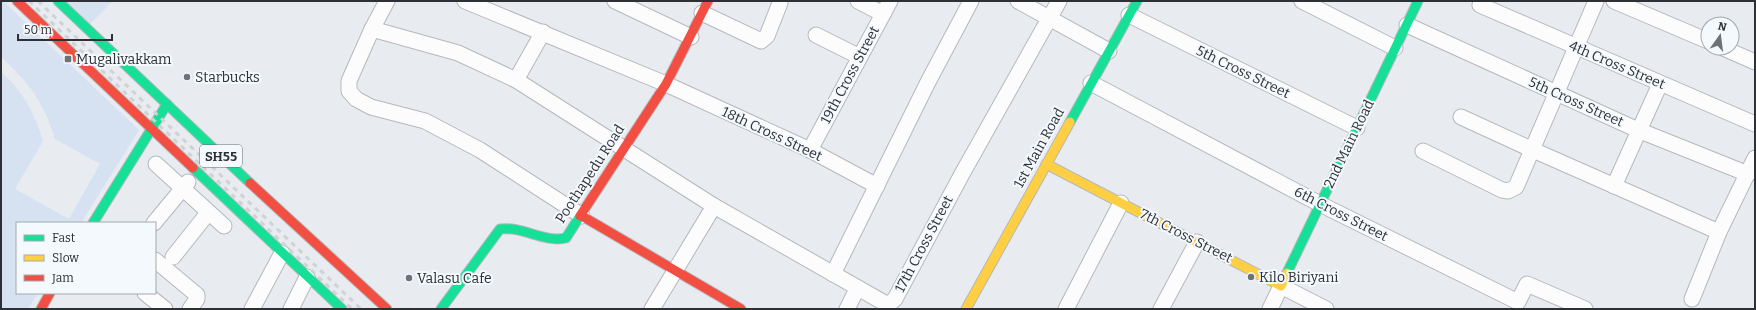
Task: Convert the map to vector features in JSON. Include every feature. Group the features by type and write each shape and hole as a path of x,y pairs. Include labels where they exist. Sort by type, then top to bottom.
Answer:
{"street":[{"name":"SH55","path":"17,1 342,309"},
{"name":"SH55","path":"58,1 382,307"},
{"path":"387,1 372,29 349,81 349,91 356,99 371,107 425,121 480,150 582,216 741,309"},
{"name":"18th Cross Street","path":"465,1 543,32 572,47 666,84 810,150 877,186"},
{"path":"615,1 691,37"},
{"path":"858,1 883,14"},
{"name":"19th Cross Street","path":"810,150 890,1"},
{"path":"833,274 928,82 971,1"},
{"path":"1018,1 1109,51"},
{"name":"17th Cross Street","path":"372,29 458,53 516,80 714,206 857,289 883,303 888,304 895,299 962,174 1059,1"},
{"name":"1st Main Road","path":"966,309 1137,1"},
{"path":"1302,1 1324,6 1395,48"},
{"name":"2nd Main Road","path":"1270,309 1418,1"},
{"path":"1423,151 1478,180 1502,190 1508,191 1516,187 1596,1"},
{"path":"1614,1 1700,38"},
{"path":"705,7 761,41 767,36 780,3"},
{"name":"4th Cross Street","path":"1480,5 1576,48 1755,124"},
{"name":"Poothapedu Road","path":"442,309 488,243 500,229 516,228 554,240 566,238 582,216 666,84 705,7"},
{"name":"5th Cross Street","path":"1129,16 1357,128"},
{"name":"5th Cross Street","path":"1406,25 1638,130 1748,174"},
{"path":"516,80 543,32"},
{"path":"816,35 860,57"},
{"path":"1740,55 1755,62"},
{"name":"6th Cross Street","path":"1091,83 1320,204 1518,302 1527,284 1585,309"},
{"path":"1614,186 1660,84"},
{"path":"103,221 150,128 167,104"},
{"path":"1461,117 1719,232"},
{"path":"1692,299 1719,232 1755,158"},
{"path":"156,164 224,226"},
{"name":"7th Cross Street","path":"1046,164 1326,309"},
{"path":"155,222 196,172"},
{"path":"1066,309 1121,203"},
{"path":"652,309 714,206"},
{"path":"173,257 208,213"},
{"path":"1161,309 1197,242"},
{"path":"252,309 282,253"},
{"path":"156,261 197,295 197,299 190,309"},
{"path":"291,309 307,277"},
{"path":"847,309 857,289"},
{"path":"41,309 49,294"},
{"path":"146,294 165,309"}],"shaded area":[{"path":"1,1 3,1 139,130 82,222 16,222 16,294 37,294 28,309 1,309 1,72 22,95 32,112 43,141 15,189 69,219 100,164 55,139 46,115 34,94 20,75 1,57"},
{"path":"65,1 113,1 89,25"}],"railway":[{"path":"29,1 352,309"},
{"path":"38,1 361,309"}],"traffic: fast":[{"path":"58,1 250,183"},
{"path":"1070,122 1137,1"},
{"path":"1287,273 1418,1"},
{"path":"94,222 167,104"},
{"path":"193,168 342,309"},
{"path":"441,309 500,229 517,230 541,237 558,239 566,238 580,216"}],"traffic: slow":[{"path":"966,309 1070,122"},
{"path":"1046,164 1281,286 1287,273"}],"traffic: jam":[{"path":"17,1 193,168"},
{"path":"580,216 666,84 708,1"},
{"path":"250,183 387,309"},
{"path":"582,216 741,309"},
{"path":"41,309 49,294"}],"place":[{"name":"Mugalivakkam","path":"68,59"},
{"name":"Starbucks","path":"187,77"},
{"name":"Kilo Biriyani","path":"1251,277"},
{"name":"Valasu Cafe","path":"409,278"}]}
